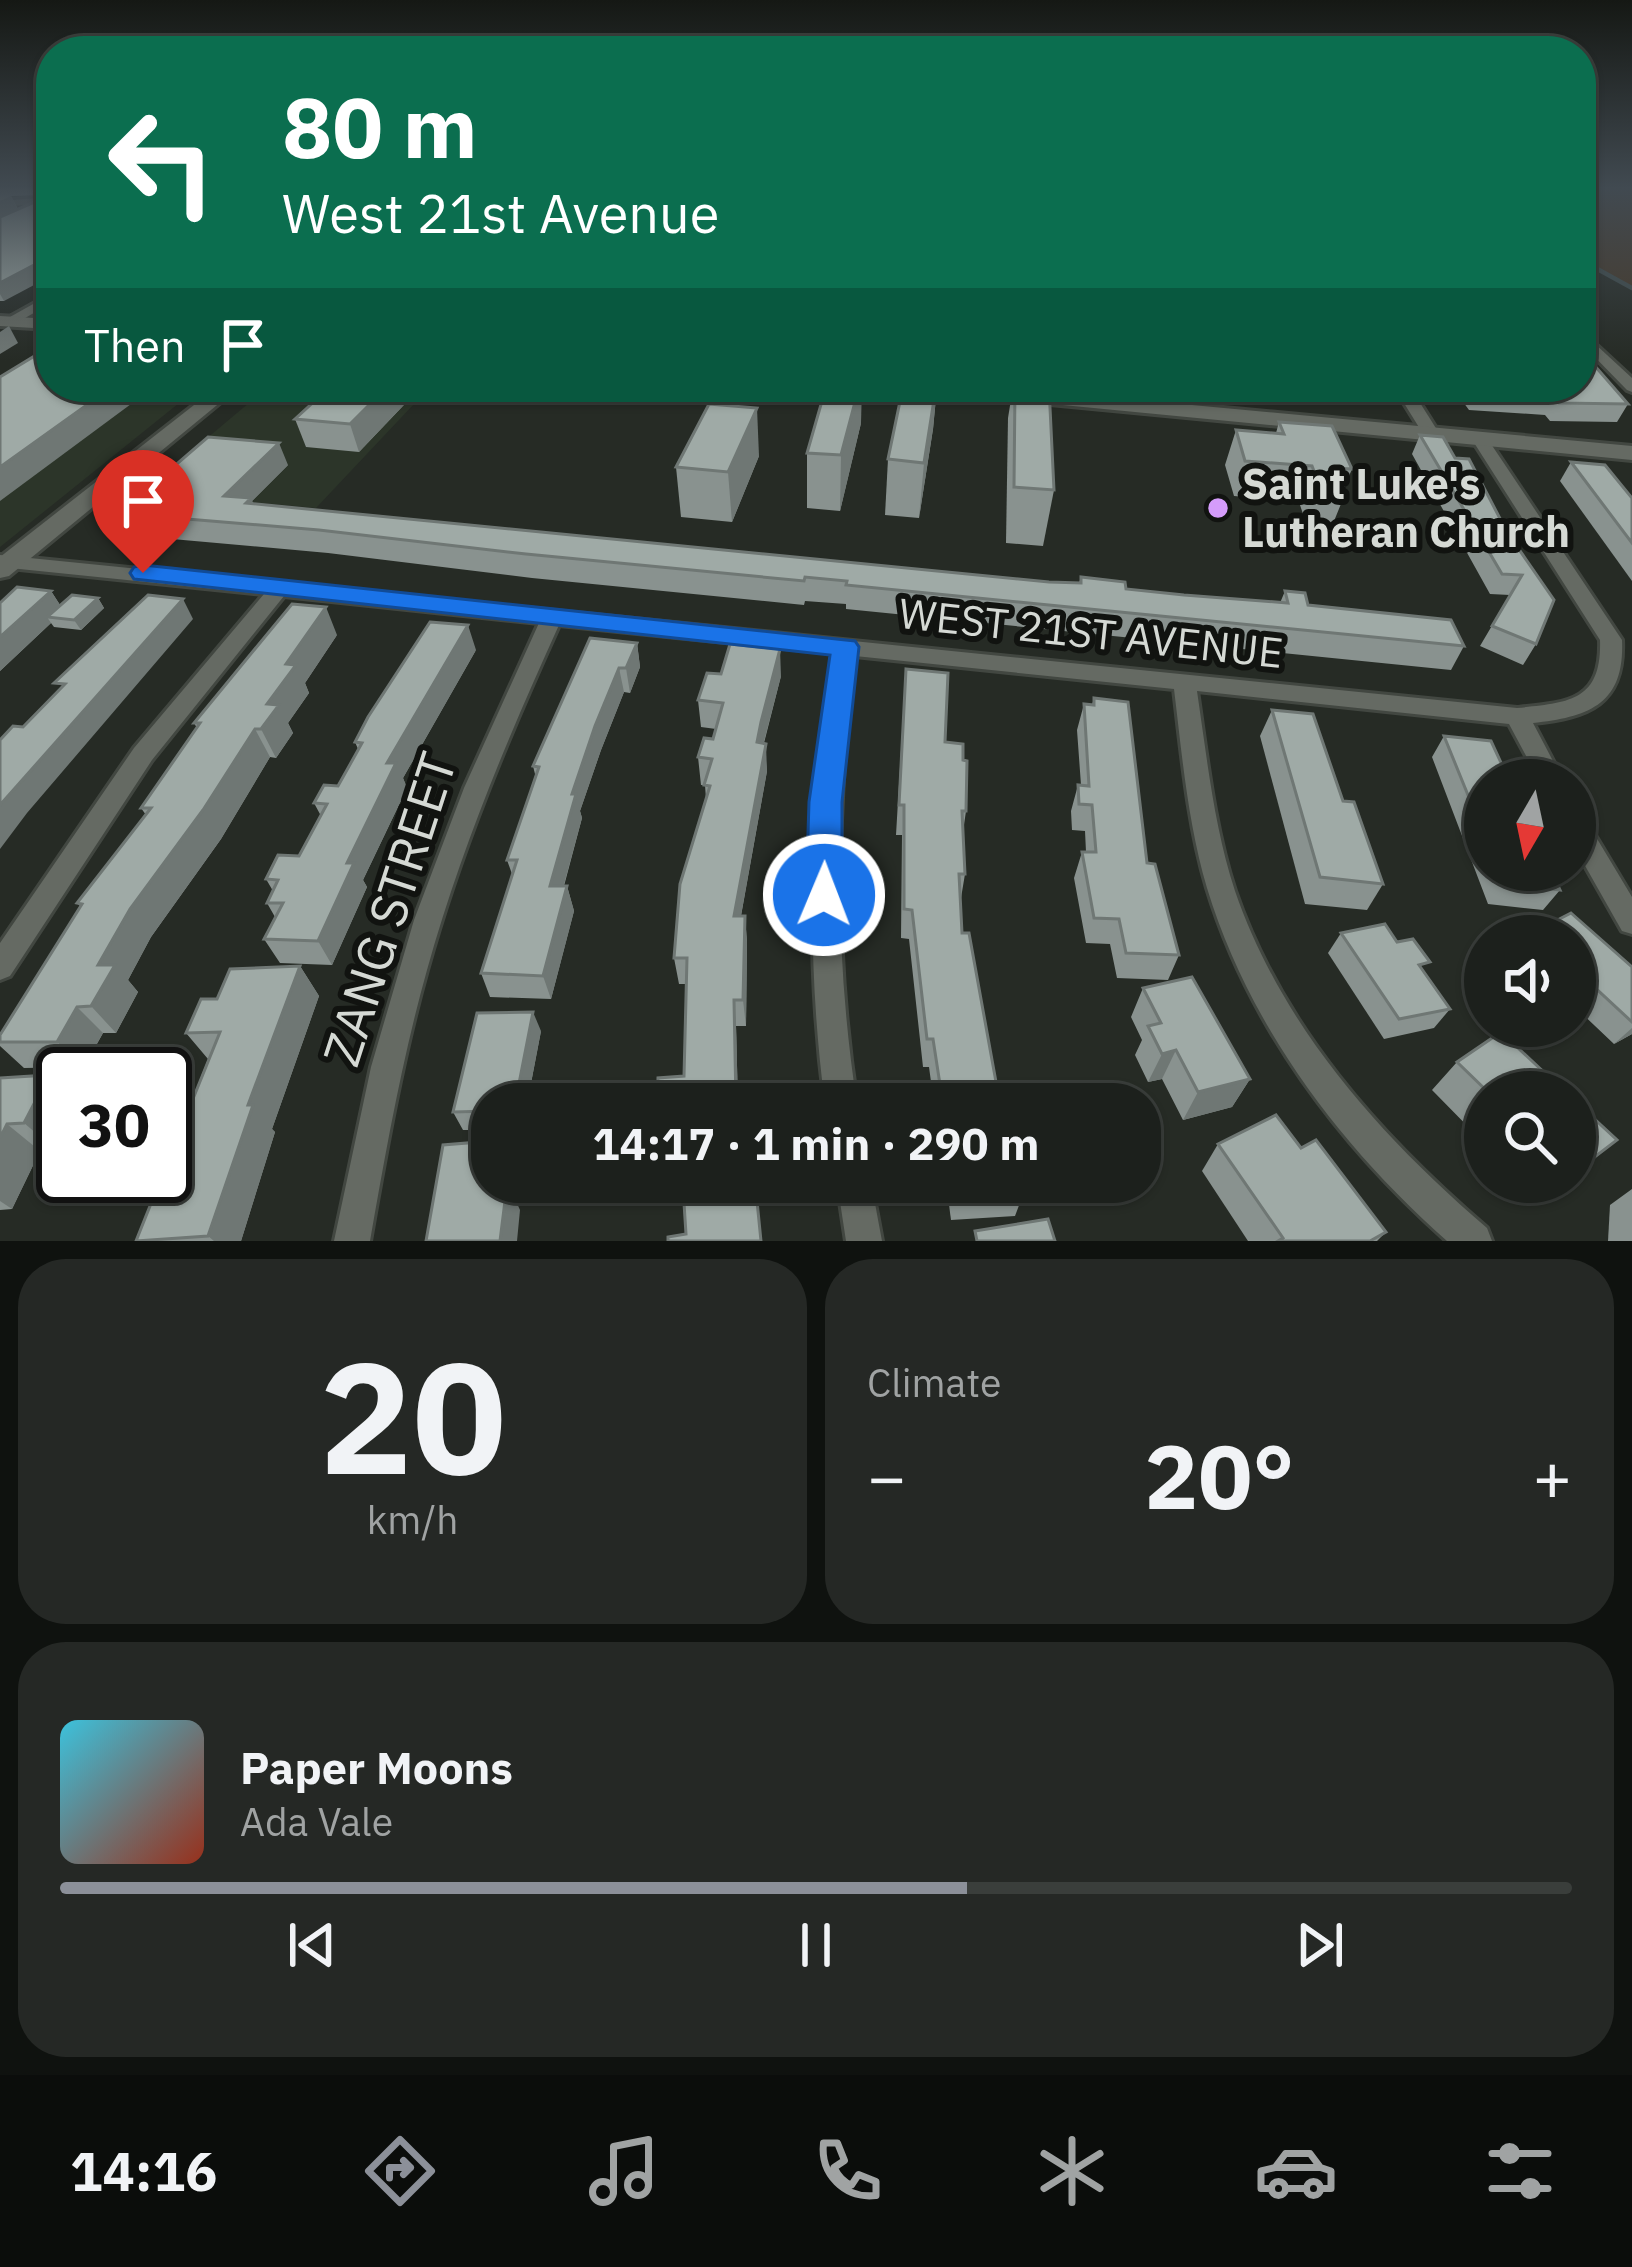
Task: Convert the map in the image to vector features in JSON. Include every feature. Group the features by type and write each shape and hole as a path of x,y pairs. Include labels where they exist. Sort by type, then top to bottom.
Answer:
{"street":[{"path":"4,321 36,305"},
{"path":"4,321 36,323"},
{"path":"1596,350 1632,387"},
{"path":"4,564 210,402"},
{"path":"1211,402 1431,433 1632,453"},
{"path":"1411,402 1431,433"},
{"name":"WEST 21ST AVENUE","path":"4,564 281,587 1517,716 1558,712 1592,699 1607,686 1613,656 1601,621 1479,438"},
{"path":"0,967 143,754 281,587"},
{"name":"ZANG STREET","path":"352,1241 384,1078 414,962 504,717 552,616"},
{"path":"837,1083 829,1033 824,895 826,802 845,647"},
{"path":"1184,682 1207,831 1228,911 1253,970 1284,1029 1360,1126 1474,1241"},
{"path":"1517,716 1540,759"},
{"path":"1596,860 1632,922"},
{"path":"858,1203 864,1241"}],"shaded area":[{"path":"1596,245 1632,245 1632,288 1596,268"},
{"path":"82,402 180,402 0,547 0,459"},
{"path":"250,402 416,402 316,508 143,492"}],"building":[{"path":"0,245 36,245 36,264 0,283"},
{"path":"36,355 36,402 91,402 0,467 0,377"},
{"path":"1596,367 1628,404 1559,403 1596,402"},
{"path":"314,402 372,402 350,424 295,419"},
{"path":"822,402 855,402 841,455 807,453"},
{"path":"900,402 934,402 924,463 888,459"},
{"path":"1015,402 1050,402 1054,490 1014,487"},
{"path":"709,404 757,408 728,472 676,467"},
{"path":"1279,422 1332,426 1352,469 1333,468 1345,494 1322,492 1312,466 1245,461 1236,430 1284,434"},
{"path":"1420,435 1443,437 1455,458 1469,459 1507,532 1554,600 1536,644 1492,626 1522,575 1502,574"},
{"path":"208,437 279,443 224,496 251,498 246,503 1049,582 1081,583 1081,577 1125,582 1126,589 1184,595 1288,603 1285,591 1305,593 1308,605 1451,620 1464,646 846,585 847,581 805,577 804,581 103,512 126,493 142,494"},
{"path":"1571,462 1605,465 1632,498 1632,543"},
{"path":"17,587 51,591 0,637 0,603"},
{"path":"72,595 98,598 74,620 47,617"},
{"path":"148,595 183,599 0,805 0,740 13,726 23,727 65,684 54,683"},
{"path":"292,604 326,607 286,664 296,665 267,704 279,705 261,729 255,729 130,909 98,965 115,965 91,1006 77,1007 57,1042 0,1042 82,904 77,903 151,808 141,808 200,723 194,723"},
{"path":"430,622 468,625 387,763 396,763 347,863 354,863 318,941 264,939 283,903 267,903 278,880 266,879 278,855 299,856 327,804 314,803 324,785 338,786 362,743 355,742 368,717"},
{"path":"590,638 637,643 626,668 619,668 572,794 576,794 550,886 567,886 543,976 481,973 517,860 507,860 539,767 533,766"},
{"path":"730,644 780,649 757,742 766,744 734,916 745,916 743,1000 734,1000 736,1083 658,1083 658,1078 684,1076 687,958 674,958 680,884 710,786 704,785 712,759 698,757 704,738 713,739 723,703 698,700 707,673 721,674"},
{"path":"906,669 948,673 945,742 963,744 963,760 967,761 966,811 962,811 965,874 959,874 962,933 969,933 996,1083 940,1083 933,1039 927,1039 912,910 904,909 904,805 899,805"},
{"path":"1094,698 1128,702 1147,863 1155,864 1179,955 1126,953 1119,919 1094,918 1082,852 1096,852 1092,805 1079,804 1078,785 1089,786 1084,704 1094,705"},
{"path":"1272,710 1313,714 1343,801 1354,802 1383,884 1320,877"},
{"path":"1444,736 1491,741 1499,759 1464,759 1464,785"},
{"path":"1385,924 1397,942 1413,939 1430,962 1419,965 1450,1009 1399,1019 1341,933"},
{"path":"1596,935 1632,967 1632,1022 1596,989"},
{"path":"300,966 248,1105 253,1105 208,1236 136,1241 151,1203 192,1203 192,1101 220,1032 186,1033 201,999 217,999 230,969"},
{"path":"1192,977 1250,1079 1198,1092 1176,1050 1162,1054 1148,1026 1161,1023 1143,988"},
{"path":"533,1012 519,1083 471,1083 471,1112 453,1112 477,1013"},
{"path":"1479,1047 1517,1047 1543,1071 1466,1071 1457,1062"},
{"path":"36,1076 36,1100 24,1123 7,1124 0,1138 0,1078"},
{"path":"1276,1115 1301,1148 1316,1140 1386,1232 1370,1241 1278,1241 1283,1238 1218,1144"},
{"path":"1596,1120 1617,1140 1596,1156"},
{"path":"471,1143 471,1203 505,1203 500,1241 426,1241 443,1145"},
{"path":"684,1203 757,1203 761,1241 668,1241 668,1237 686,1234"},
{"path":"1048,1219 1055,1241 977,1241 975,1231"}],"waterway":[{"path":"1596,268 1632,288"}],"place":[{"name":"Saint Luke's Lutheran Church","path":"1218,508"}],"route":[{"path":"143,573 845,647 826,802 824,895"}]}
